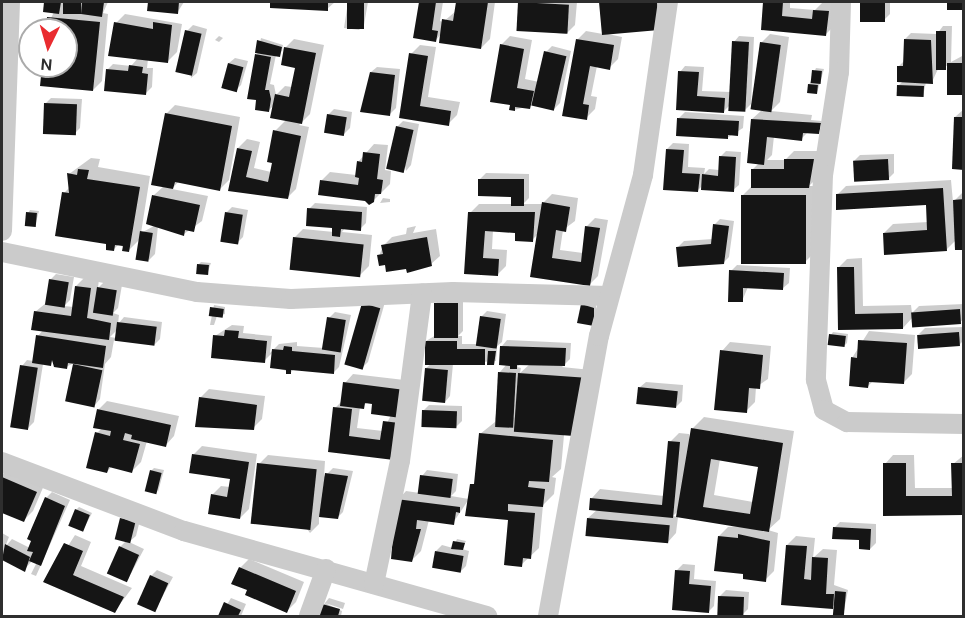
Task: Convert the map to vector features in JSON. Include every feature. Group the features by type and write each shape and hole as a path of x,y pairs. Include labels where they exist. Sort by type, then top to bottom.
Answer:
{"street":[{"path":"2,231 10,2"},
{"path":"548,616 609,296 643,175 668,2"},
{"path":"840,2 839,72 823,175 816,380 824,410 847,422 963,424"},
{"path":"2,252 196,292 291,299 422,293 609,296"},
{"path":"374,584 400,461 422,293"},
{"path":"2,462 184,531 487,616"},
{"path":"309,616 326,569"}],"building":[{"path":"44,2 61,2 59,14 43,12"},
{"path":"63,2 81,2 81,14 63,14"},
{"path":"82,2 104,2 102,17 81,14"},
{"path":"148,2 179,2 178,14 147,11"},
{"path":"270,2 328,2 328,11 270,8"},
{"path":"347,2 364,2 364,29 347,29"},
{"path":"419,2 436,2 432,30 438,31 436,42 413,38"},
{"path":"456,2 488,2 481,49 439,43 442,19 453,21"},
{"path":"518,2 569,5 567,34 516,31"},
{"path":"599,2 657,2 659,30 602,35"},
{"path":"763,2 783,2 782,16 812,19 813,10 829,11 826,36 761,30"},
{"path":"860,2 885,2 885,22 860,22"},
{"path":"947,2 964,2 964,10 947,10"},
{"path":"78,20 100,22 93,91 40,86 41,78 78,78"},
{"path":"114,22 153,29 153,22 172,25 168,63 108,56"},
{"path":"185,30 202,34 192,76 175,72"},
{"path":"936,31 946,31 946,70 936,70"},
{"path":"576,39 614,45 610,70 590,66 583,104 589,105 587,120 562,116"},
{"path":"904,39 931,40 933,84 897,82 897,66 903,66"},
{"path":"257,40 282,47 280,57 255,53"},
{"path":"732,41 749,42 745,112 728,111"},
{"path":"760,42 781,45 771,112 751,109"},
{"path":"500,44 524,49 517,88 534,91 530,109 515,107 515,111 509,110 510,105 490,102"},
{"path":"284,47 316,53 302,124 270,118 275,94 289,97 295,68 281,65"},
{"path":"544,51 566,56 554,111 531,106"},
{"path":"409,53 428,56 420,106 451,111 449,126 399,118"},
{"path":"255,54 271,57 265,90 269,90 271,99 269,112 255,110 256,100 247,99"},
{"path":"228,63 243,67 237,92 221,88"},
{"path":"947,63 964,63 964,95 947,95"},
{"path":"129,65 143,67 142,73 148,74 146,95 104,91 106,69 128,71"},
{"path":"812,70 822,71 821,84 811,83"},
{"path":"678,71 699,72 697,96 725,98 724,113 676,110"},
{"path":"370,72 395,75 390,116 360,112"},
{"path":"808,84 818,85 817,94 807,93"},
{"path":"897,85 924,86 924,97 897,96"},
{"path":"44,103 77,104 76,135 43,134"},
{"path":"165,113 232,126 220,191 175,182 173,189 151,185"},
{"path":"327,114 347,117 344,136 324,133"},
{"path":"954,117 964,117 964,170 952,169"},
{"path":"677,118 739,121 738,136 728,135 728,139 676,136"},
{"path":"751,119 821,123 819,134 803,133 802,141 767,137 764,165 747,163"},
{"path":"396,126 414,130 404,173 386,169"},
{"path":"273,130 301,136 288,199 228,191 237,148 252,151 246,177 268,182 272,163 267,162"},
{"path":"666,149 684,150 682,173 700,174 698,192 663,190"},
{"path":"363,152 380,154 377,179 383,180 381,194 375,194 374,202 369,205 365,201 318,195 320,180 358,185 359,178 355,177 357,161 362,162"},
{"path":"719,156 736,157 734,192 701,190 702,174 718,176"},
{"path":"784,159 814,159 809,188 751,188 751,169 784,169"},
{"path":"888,159 889,180 854,182 853,161"},
{"path":"78,169 89,170 87,179 140,187 129,252 122,251 123,246 115,245 114,251 106,250 106,244 55,236 62,192 69,193 67,173 77,175"},
{"path":"478,179 524,179 524,206 511,206 511,197 478,196"},
{"path":"943,188 947,251 884,255 883,233 927,230 926,205 836,210 836,194"},
{"path":"152,195 200,205 194,232 185,230 184,236 146,224"},
{"path":"741,195 806,195 806,264 741,264"},
{"path":"964,199 964,250 955,250 953,200"},
{"path":"542,202 570,207 566,232 556,230 552,258 581,262 585,226 600,228 590,286 530,277"},
{"path":"307,208 362,212 361,231 341,229 340,237 332,236 332,228 306,226"},
{"path":"26,212 37,213 36,227 25,226"},
{"path":"225,212 243,215 238,244 220,242"},
{"path":"468,212 535,212 533,242 515,241 515,233 485,231 483,258 499,259 498,276 464,274"},
{"path":"713,224 729,226 724,264 678,267 676,247 711,244"},
{"path":"140,231 153,233 148,262 135,260"},
{"path":"293,237 364,244 360,277 290,270"},
{"path":"427,237 432,266 407,273 406,269 386,272 385,265 379,266 377,255 383,254 381,245"},
{"path":"197,264 209,265 208,275 196,274"},
{"path":"837,267 854,267 855,314 903,313 903,329 838,330"},
{"path":"729,270 784,273 783,290 743,288 743,302 728,302"},
{"path":"49,279 69,282 65,308 45,305"},
{"path":"75,286 91,288 87,318 111,323 109,340 31,330 34,311 71,316"},
{"path":"97,287 117,290 113,316 93,313"},
{"path":"362,303 380,308 363,370 344,365"},
{"path":"434,303 458,303 458,338 434,338"},
{"path":"581,304 594,308 594,326 577,323"},
{"path":"210,307 224,309 223,318 209,316"},
{"path":"960,309 961,324 912,327 911,312"},
{"path":"480,316 501,319 497,349 476,346"},
{"path":"327,317 346,320 341,353 322,350"},
{"path":"117,322 157,327 154,346 115,341"},
{"path":"225,330 239,331 238,338 267,341 265,363 211,358 213,335 224,336"},
{"path":"959,332 960,346 918,349 917,335"},
{"path":"829,334 846,336 845,347 828,345"},
{"path":"36,335 106,346 103,368 68,363 67,369 54,367 52,360 51,366 32,363"},
{"path":"858,340 907,343 904,384 869,382 868,388 849,386 851,357 857,358"},
{"path":"425,341 457,341 457,349 485,349 485,365 425,365"},
{"path":"284,346 292,347 292,351 335,355 334,374 291,370 291,374 286,374 286,370 270,368 272,349 283,350"},
{"path":"500,346 566,348 565,366 517,365 517,369 510,369 510,366 499,365"},
{"path":"720,350 763,355 760,389 749,388 747,413 714,410"},
{"path":"488,351 496,351 494,365 487,365"},
{"path":"73,364 102,370 94,407 65,401"},
{"path":"20,365 38,368 28,430 10,427"},
{"path":"425,368 448,370 445,403 422,401"},
{"path":"498,372 516,373 513,428 495,427"},
{"path":"518,373 582,377 578,436 514,432"},
{"path":"343,382 405,390 401,418 371,414 372,404 365,403 364,409 340,406"},
{"path":"638,387 678,391 676,408 636,404"},
{"path":"199,397 257,405 254,430 195,427"},
{"path":"333,407 352,409 349,436 380,440 383,421 399,423 394,460 328,452"},
{"path":"97,409 171,425 166,447 131,439 132,435 125,433 123,440 140,444 132,473 109,467 107,473 86,468 95,432 110,436 111,431 93,428"},
{"path":"422,410 457,411 456,428 421,427"},
{"path":"691,428 783,443 769,532 676,517","holes":["711,459 758,467 750,514 703,507"]},
{"path":"479,433 553,440 549,482 529,481 528,487 545,489 543,507 508,504 508,511 535,513 531,559 523,558 522,567 504,565 508,520 465,516 470,484 474,484"},
{"path":"668,441 680,442 673,518 589,510 590,498 662,505"},
{"path":"192,454 249,462 240,519 208,514 211,494 227,497 230,479 189,473"},
{"path":"257,463 317,469 310,530 251,524"},
{"path":"883,463 906,463 906,496 952,496 951,463 964,463 964,515 883,516"},
{"path":"150,470 162,473 156,494 145,491"},
{"path":"325,473 348,476 338,519 319,517"},
{"path":"420,475 453,479 450,498 418,494"},
{"path":"2,477 37,492 24,522 2,513"},
{"path":"45,497 65,506 41,566 29,561 33,552 27,551 31,541 27,539"},
{"path":"396,499 460,507 460,513 456,512 454,525 417,520 416,529 421,529 412,562 391,559"},
{"path":"75,509 90,515 83,532 68,526"},
{"path":"120,518 136,522 130,543 115,539"},
{"path":"587,518 670,525 668,543 585,536"},
{"path":"833,527 871,529 870,550 859,549 859,540 832,539"},
{"path":"738,534 770,541 766,582 743,579 743,574 714,571 718,536 738,538"},
{"path":"453,541 465,543 463,550 451,549"},
{"path":"64,543 83,551 73,575 124,597 115,613 43,582"},
{"path":"5,544 30,557 25,572 2,560"},
{"path":"786,545 807,546 804,579 811,580 812,557 828,558 826,594 834,594 833,609 781,605"},
{"path":"119,546 139,555 127,582 107,573"},
{"path":"435,551 464,556 461,573 432,568"},
{"path":"239,567 296,591 287,613 245,595 247,590 231,584"},
{"path":"675,570 690,571 689,584 711,586 709,613 672,610"},
{"path":"150,575 168,583 155,612 137,604"},
{"path":"835,591 846,592 844,616 833,616"},
{"path":"718,596 744,597 743,616 717,615"},
{"path":"224,602 241,610 238,616 218,616"},
{"path":"322,604 340,609 338,616 318,616"}]}
